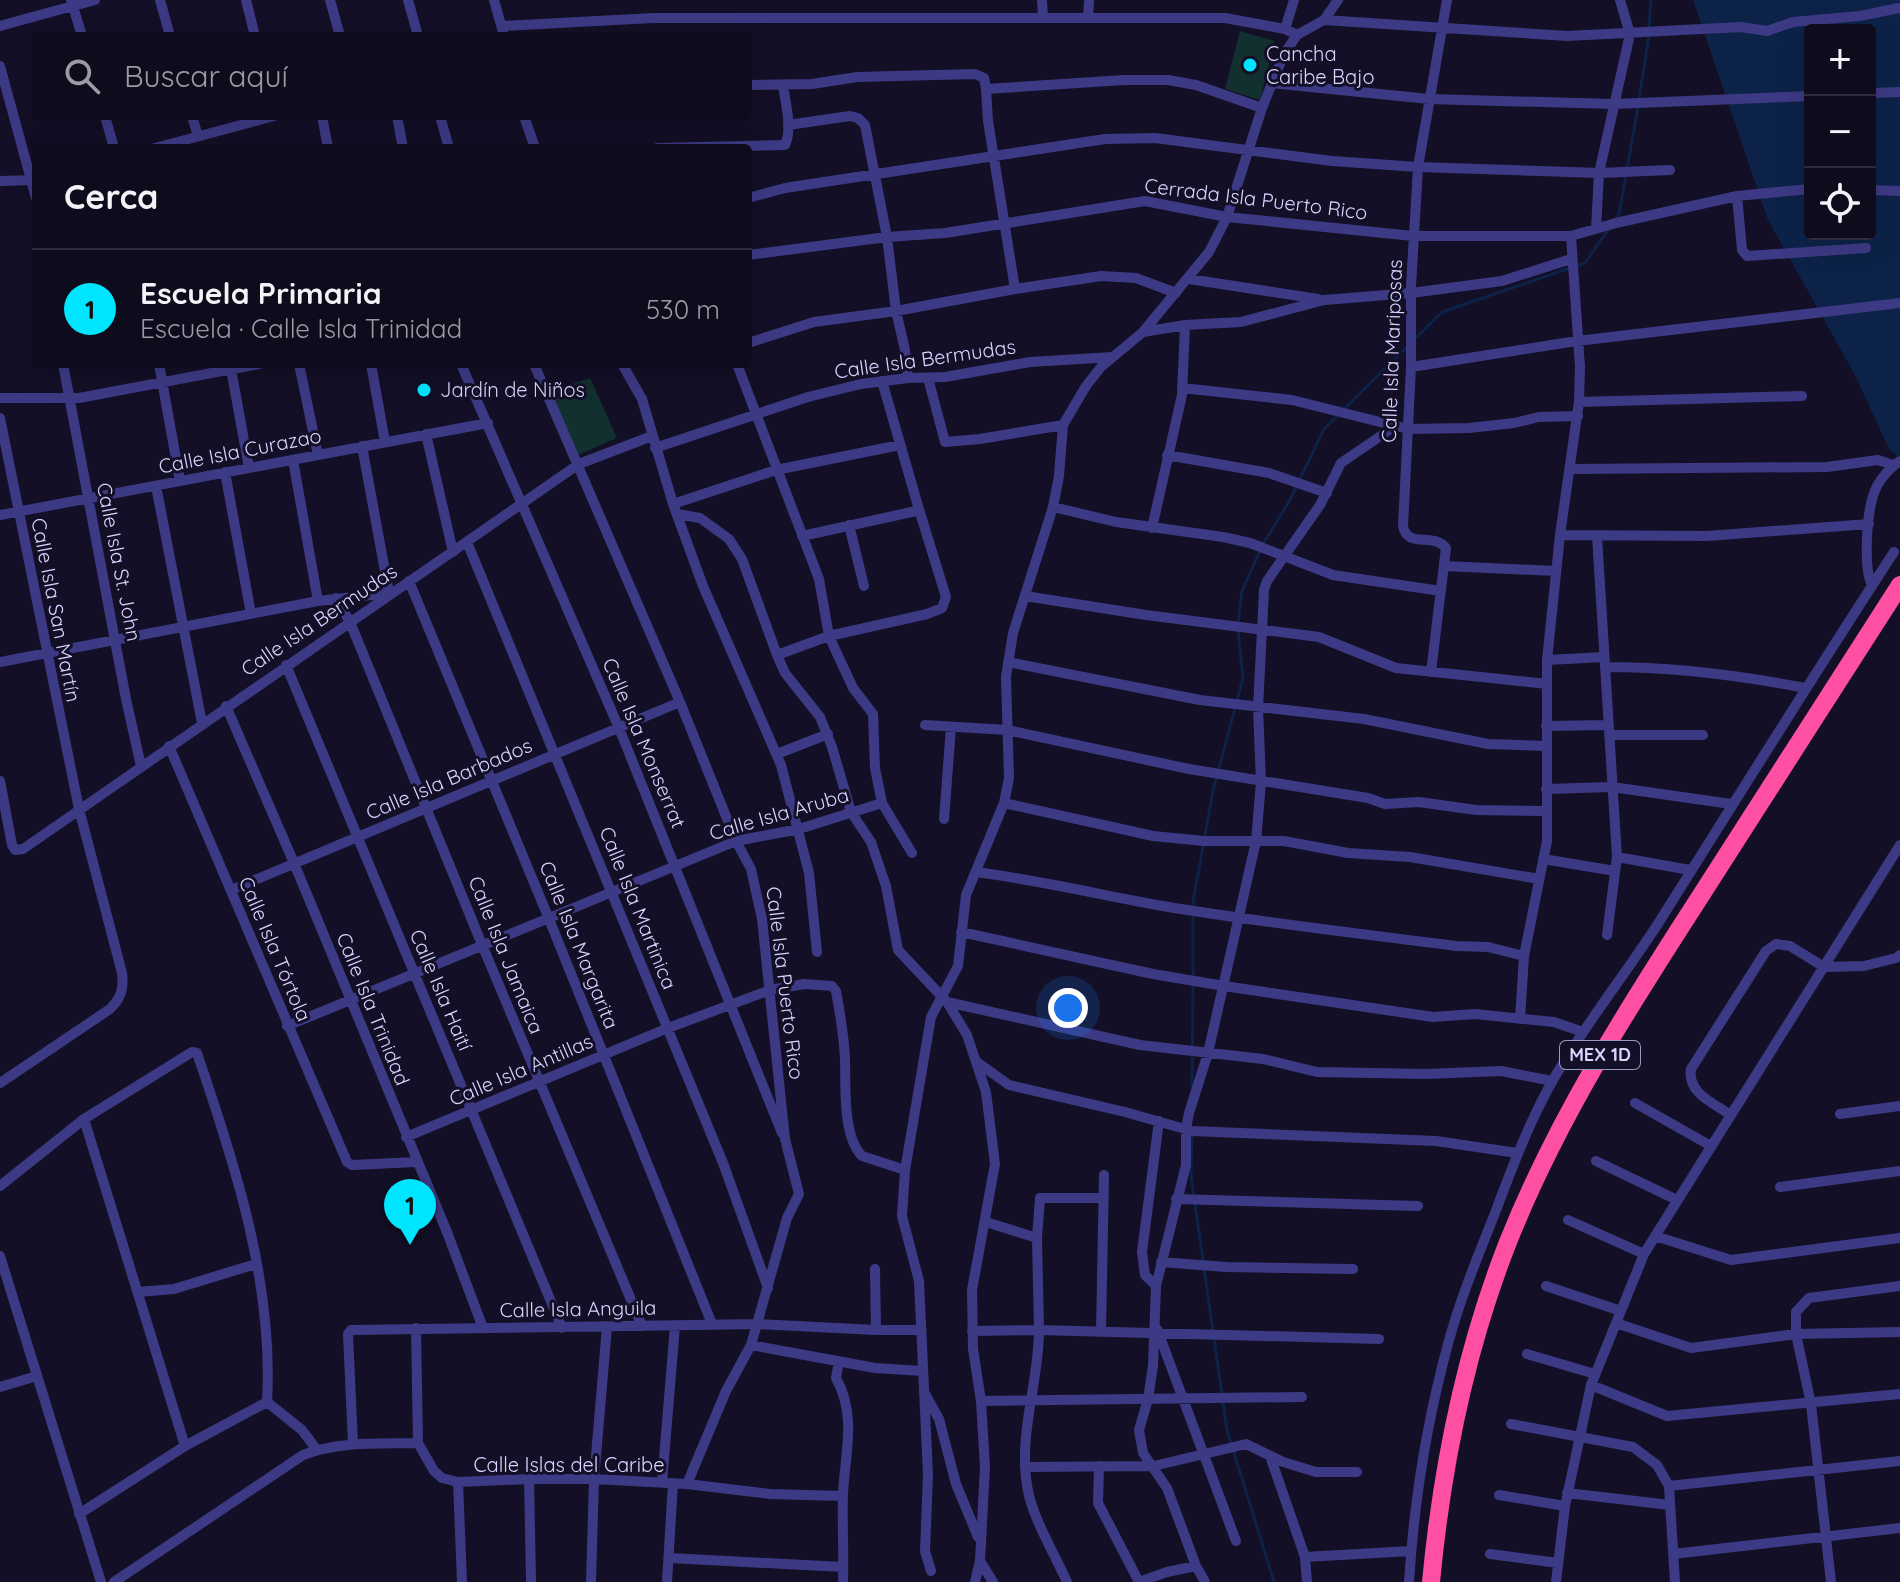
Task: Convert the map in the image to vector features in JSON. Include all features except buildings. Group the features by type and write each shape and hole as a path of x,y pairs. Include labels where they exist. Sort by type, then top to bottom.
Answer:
{"highway":[{"name":"MEX 1D","path":"1431,1582 1448,1454 1472,1350 1498,1268 1547,1153 1616,1028 1900,585"}],"street":[{"path":"0,26 72,3 95,0"},
{"path":"160,0 169,32"},
{"path":"246,0 254,32"},
{"path":"330,0 339,32"},
{"path":"408,0 417,32"},
{"path":"494,0 503,31 653,18 1043,17 1225,18 1285,29 1297,35"},
{"path":"1042,0 1043,17"},
{"path":"1088,18 1089,0"},
{"path":"1285,29 1294,0"},
{"path":"931,1571 925,1551 928,1475 919,1281 902,1216 905,1170 931,1017 945,1000 958,966 963,907 1004,803 1009,778 1008,662 1013,633 1053,507 1063,425 1086,386 1113,357 1143,332 1209,252 1227,217 1262,108 1284,54 1297,35 1324,20 1338,0"},
{"name":"Calle Isla Mariposas","path":"1444,566 1446,548 1443,543 1409,538 1404,534 1418,167 1447,0"},
{"path":"1596,229 1599,173 1630,34 1620,0"},
{"path":"72,3 81,32"},
{"path":"1324,20 1567,36 1741,27 1767,31 1793,22 1860,16 1898,7"},
{"path":"0,66 32,177"},
{"path":"752,85 812,84 857,77 975,74 984,78 1015,289"},
{"path":"986,89 1168,80 1196,85 1262,108"},
{"path":"1271,83 1429,99 1613,104 1804,96"},
{"path":"752,146 785,145 788,125 783,85"},
{"path":"1876,93 1900,92"},
{"path":"788,125 850,116 858,118 865,125 887,237 908,378"},
{"path":"106,120 113,144"},
{"path":"193,120 198,136"},
{"path":"169,144 259,120"},
{"path":"323,120 327,144"},
{"path":"398,120 402,144"},
{"path":"441,120 448,144"},
{"path":"525,120 534,144"},
{"path":"752,197 785,188 994,157 1069,142 1105,139 1155,138 1249,152 1418,167 1599,173 1670,170"},
{"path":"0,181 32,180"},
{"name":"Cerrada Isla Puerto Rico","path":"752,254 887,237 945,233 1145,201 1227,217 1413,236 1571,236 1737,196 1804,190"},
{"path":"1876,190 1900,191"},
{"path":"1737,196 1742,250 1747,256 1866,248"},
{"path":"1520,1019 1524,956 1547,841 1547,660 1560,535 1579,402 1571,236"},
{"path":"1143,332 1185,325 1241,322 1324,300 1502,281 1571,259"},
{"path":"752,342 814,322 1101,276 1150,282 1176,293"},
{"path":"1189,279 1324,300"},
{"path":"1411,367 1577,341 1900,303"},
{"path":"1152,528 1182,388 1185,325"},
{"name":"Calle Isla Bermudas","path":"655,448 808,397 882,381 928,378 1030,362 1113,357"},
{"name":"Calle Isla St. John","path":"64,368 141,766"},
{"path":"160,368 180,481"},
{"path":"0,398 69,400 237,368"},
{"path":"300,368 318,455"},
{"path":"372,368 385,442"},
{"name":"Calle Isla Monserrat","path":"463,368 619,728 785,1139"},
{"name":"Calle Isla Puerto Rico","path":"536,368 680,702 736,841 751,869 770,990 785,1139 799,1194 787,1218 751,1345 726,1391 687,1484"},
{"path":"624,368 642,399 675,509 728,647 777,754 799,829 815,906 817,952"},
{"path":"738,368 819,579 829,636 853,688 873,714 875,768 882,803 912,853"},
{"path":"231,369 249,468"},
{"path":"928,378 945,442 1063,425"},
{"path":"777,655 829,636 942,608 946,597 882,381"},
{"path":"1182,388 1292,400 1408,429 1469,428 1539,417 1578,416"},
{"path":"1579,402 1802,396"},
{"name":"Calle Isla San Martín","path":"0,418 79,809 124,988 119,1000 110,1009 0,1083"},
{"name":"Calle Isla Curazao","path":"0,515 488,423"},
{"path":"1205,1582 1167,1488 1143,1453 1139,1430 1148,1399 1156,1330 1156,1286 1186,1165 1186,1129 1208,1053 1256,841 1261,782 1258,708 1267,581 1327,493 1341,463 1395,426"},
{"path":"426,434 453,552"},
{"name":"Calle Isla Bermudas","path":"0,781 15,850 23,849 579,464 652,436"},
{"path":"675,509 776,470 900,445"},
{"path":"0,662 318,601 389,593 362,446"},
{"path":"1167,455 1269,473 1327,493"},
{"path":"293,460 318,601"},
{"path":"1571,469 1827,467 1878,460 1896,463"},
{"path":"1872,585 1868,573 1873,496 1880,480 1896,463"},
{"path":"225,472 251,614"},
{"path":"156,486 202,723"},
{"path":"802,536 912,513 918,506"},
{"path":"1053,507 1152,528 1223,537 1284,555 1333,575 1441,591"},
{"path":"675,509 700,518 729,539 742,559 785,673 813,707 828,734 851,812 871,842 886,886 898,950 945,1000 967,1035 986,1092 995,1164 972,1290 972,1331 981,1401 985,1488 979,1539 980,1561 975,1582"},
{"path":"1560,535 1707,536 1869,524"},
{"path":"849,525 864,586"},
{"path":"1597,536 1617,857 1607,935"},
{"name":"Calle Isla Martinica","path":"467,542 723,1163 769,1290"},
{"path":"1409,1582 1420,1472 1448,1344 1517,1153 1552,1081 1659,921 1894,552"},
{"path":"1431,672 1444,566 1556,571"},
{"name":"Calle Isla Margarita","path":"409,581 712,1324"},
{"path":"1025,596 1319,637 1396,668 1547,684"},
{"name":"Calle Isla Jamaica","path":"336,598 350,622 642,1326"},
{"path":"1547,660 1732,674 1805,688"},
{"path":"1008,662 1200,700 1364,719 1488,744 1546,746"},
{"name":"Calle Isla Haití","path":"286,665 562,1328"},
{"name":"Calle Isla Barbados","path":"231,890 680,702"},
{"name":"Calle Isla Trinidad","path":"226,706 447,1232 483,1328"},
{"path":"925,725 1007,730 1261,782 1368,798 1385,804 1419,802 1476,810 1546,811"},
{"path":"1546,726 1703,735"},
{"path":"944,819 951,727"},
{"path":"777,754 828,734"},
{"name":"Calle Isla Tórtola","path":"169,746 349,1165 416,1162"},
{"path":"1546,789 1612,787 1731,804"},
{"name":"Calle Isla Aruba","path":"287,1026 736,841 799,829 882,803"},
{"path":"1004,803 1153,836 1204,841 1284,841 1348,853 1410,857 1539,879"},
{"path":"1556,1582 1567,1493 1591,1385 1644,1254 1900,845"},
{"path":"1617,857 1690,870"},
{"path":"1543,859 1615,871"},
{"path":"976,872 1240,918 1456,946 1488,947 1524,956"},
{"path":"961,932 1153,974 1224,986 1433,1017 1475,1014 1554,1022 1583,1032"},
{"path":"1731,1115 1695,1090 1689,1080 1691,1069 1766,951 1776,944 1790,946 1824,967 1864,966 1900,955"},
{"name":"Calle Isla Antillas","path":"406,1137 730,1004 770,990 804,984 832,986 836,991 842,1027 848,1119 858,1151 862,1156 905,1170"},
{"path":"945,1000 1140,1045 1263,1059 1317,1072 1426,1074 1501,1071 1552,1081"},
{"path":"0,1186 84,1119 178,1060 192,1052 197,1053 239,1190 256,1264 266,1353 267,1402"},
{"path":"977,1062 1009,1085 1192,1131 1436,1141 1517,1153"},
{"path":"1635,1103 1711,1146"},
{"path":"1840,1114 1900,1106"},
{"path":"84,1119 185,1446"},
{"path":"1156,1286 1145,1275 1142,1252 1159,1121"},
{"path":"1596,1161 1677,1200"},
{"path":"1780,1187 1900,1171"},
{"path":"1101,1332 1104,1175"},
{"path":"1067,1582 1027,1489 1025,1430 1036,1378 1039,1330 1037,1238 1040,1198 1104,1198"},
{"path":"1176,1199 1418,1206"},
{"path":"1568,1220 1644,1254"},
{"path":"986,1222 1037,1238"},
{"path":"1655,1236 1731,1260 1900,1238"},
{"path":"0,1256 101,1582"},
{"path":"1161,1262 1226,1267 1353,1269"},
{"path":"138,1292 174,1289 256,1264"},
{"path":"875,1269 876,1330"},
{"path":"1546,1286 1621,1311"},
{"path":"1831,1582 1811,1404 1796,1334 1796,1312 1809,1298 1900,1286"},
{"path":"1616,1323 1691,1348 1796,1334 1900,1332"},
{"name":"Calle Isla Anguila","path":"353,1444 349,1331 712,1324 921,1330"},
{"path":"667,1582 675,1326"},
{"path":"591,1582 594,1479 607,1327"},
{"path":"114,1582 303,1455 353,1444 418,1443 416,1328"},
{"path":"972,1331 1156,1330 1379,1339"},
{"path":"1156,1330 1236,1541"},
{"path":"751,1345 875,1368 923,1371"},
{"path":"1527,1354 1595,1374"},
{"path":"839,1361 836,1378 843,1389 849,1413 843,1496 843,1582"},
{"path":"0,1387 37,1376"},
{"path":"1591,1385 1667,1416 1900,1394"},
{"path":"924,1391 939,1419 956,1484 979,1539"},
{"path":"981,1401 1302,1397"},
{"path":"79,1514 185,1446 267,1402"},
{"path":"267,1402 302,1430 317,1450"},
{"path":"1511,1424 1633,1447 1657,1465 1669,1486 1675,1582"},
{"name":"Calle Islas del Caribe","path":"418,1443 434,1471 442,1478 458,1482 594,1479 668,1482 770,1494 843,1496"},
{"path":"1026,1467 1154,1466 1246,1444 1316,1472 1357,1472"},
{"path":"1270,1456 1305,1557 1307,1582"},
{"path":"1669,1486 1900,1461"},
{"path":"1099,1466 1098,1503 1139,1582 1196,1566"},
{"path":"529,1479 531,1582"},
{"path":"458,1482 462,1582"},
{"path":"1567,1493 1670,1505"},
{"path":"1499,1495 1565,1506"},
{"path":"1673,1554 1900,1528"},
{"path":"1305,1557 1411,1551"},
{"path":"1490,1554 1558,1563"},
{"path":"670,1558 843,1567"},
{"path":"980,1561 993,1582"}],"green space":[{"name":"Cancha Caribe Bajo","path":"1240,31 1275,41 1260,100 1225,89"},
{"path":"590,378 617,438 578,455 549,392"}],"water":[{"path":"1693,0 1900,0 1900,458 1889,449 1855,375 1768,220"}],"waterway":[{"path":"1649,28 1651,0"},
{"path":"1639,99 1649,36"},
{"path":"1615,220 1619,214 1638,107"},
{"path":"1577,266 1585,263 1608,230"},
{"path":"1413,341 1442,312 1570,268"},
{"path":"1345,408 1408,346"},
{"path":"1263,544 1290,500 1324,429 1339,414"},
{"path":"1238,624 1242,591 1260,551"},
{"path":"1193,977 1193,902 1213,791 1243,678 1238,631"},
{"path":"1192,1089 1193,985"},
{"path":"1192,1133 1191,1176 1203,1260"},
{"path":"1204,1268 1213,1332"},
{"path":"1214,1339 1222,1395"},
{"path":"1223,1403 1227,1430 1274,1582"}],"place":[{"name":"Cancha Caribe Bajo","path":"1250,65"},
{"name":"Jardín de Niños","path":"424,390"},
{"name":"Escuela Primaria","path":"410,1245"}]}
